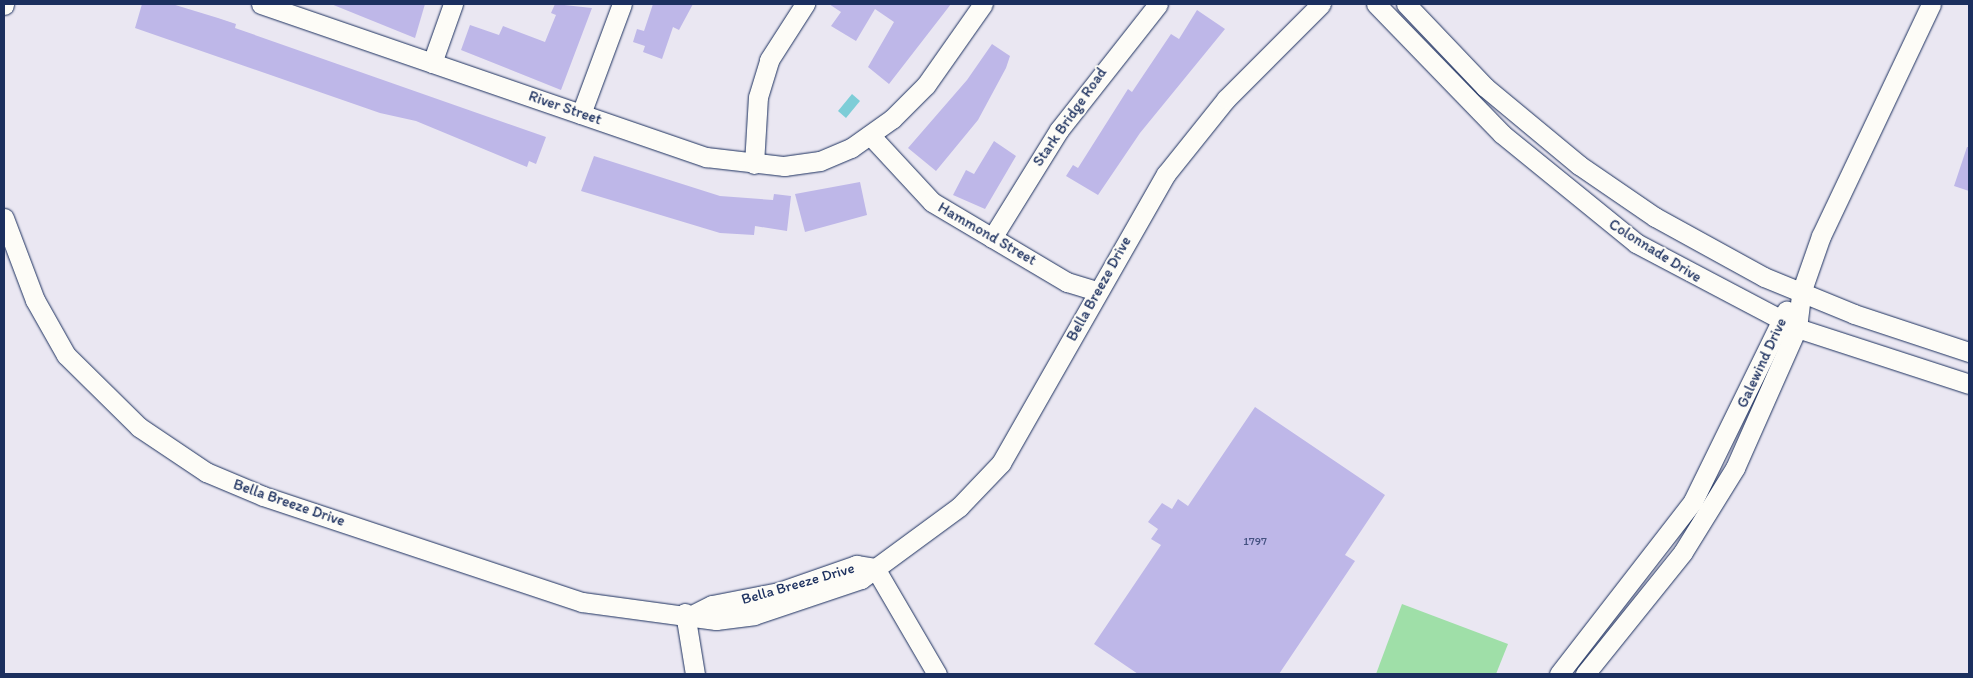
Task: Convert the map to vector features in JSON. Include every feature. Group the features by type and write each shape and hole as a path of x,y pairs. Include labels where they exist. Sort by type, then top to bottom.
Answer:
{"street":[{"name":"River Street","path":"261,4 284,8 432,62 706,157 754,164 820,161 870,135 926,85 983,4"},
{"path":"432,62 453,4"},
{"path":"581,114 622,4"},
{"path":"754,164 758,98 769,60 805,4"},
{"name":"Stark Bridge Road","path":"992,238 1059,130 1158,4"},
{"name":"Bella Breeze Drive","path":"4,218 31,292 66,355 133,422 190,462 255,493 582,602 690,614 712,605 779,592 856,565 875,568 959,507 1001,463 1096,291 1166,174 1226,99 1321,4"},
{"name":"Colonnade Drive","path":"1376,4 1482,115 1604,219 1684,272 1796,328 1969,384"},
{"name":"Colonnade Drive","path":"1406,4 1486,87 1620,195 1700,244 1801,293 1969,352"},
{"path":"1801,293 1820,236 1932,4"},
{"name":"Hammond Street","path":"870,135 932,202 1067,282 1096,291"},
{"name":"Galewind Drive","path":"1559,674 1694,501 1779,320 1801,293"},
{"name":"Galewind Drive","path":"1585,674 1711,512 1753,432 1796,328 1801,293"},
{"path":"875,568 937,674"},
{"path":"690,614 694,674"}],"green space":[{"path":"1402,604 1508,644 1496,674 1376,674"}],"water":[{"path":"852,94 860,101 846,118 838,111"}],"building":[{"path":"142,4 172,4 218,18 236,24 235,28 546,137 536,164 529,161 527,167 416,121 380,113 135,28"},
{"path":"331,4 425,4 415,38"},
{"path":"555,4 592,8 561,90 461,50 470,25 499,35 503,26 545,42 556,15 551,13"},
{"path":"653,4 693,4 679,30 673,27 662,59 643,52 645,46 633,42 637,29 644,31"},
{"path":"829,4 951,4 889,84 868,67 894,22 875,9 856,41 831,26 841,12"},
{"path":"1197,10 1225,29 1140,133 1098,195 1066,176 1073,165 1078,168 1128,89 1132,92 1171,34 1179,39"},
{"path":"992,44 1010,56 1006,68 978,120 936,171 908,148 967,80"},
{"path":"994,141 1016,156 985,209 953,195 966,170 974,174"},
{"path":"1967,147 1969,147 1969,191 1954,186"},
{"path":"594,156 720,196 773,200 774,194 791,196 787,231 755,226 754,235 720,233 581,191"},
{"path":"860,182 867,215 805,232 795,194"},
{"path":"1255,407 1385,495 1345,555 1355,561 1279,674 1138,674 1094,644 1161,545 1151,539 1158,529 1148,522 1162,503 1172,509 1178,499 1188,506"}]}
